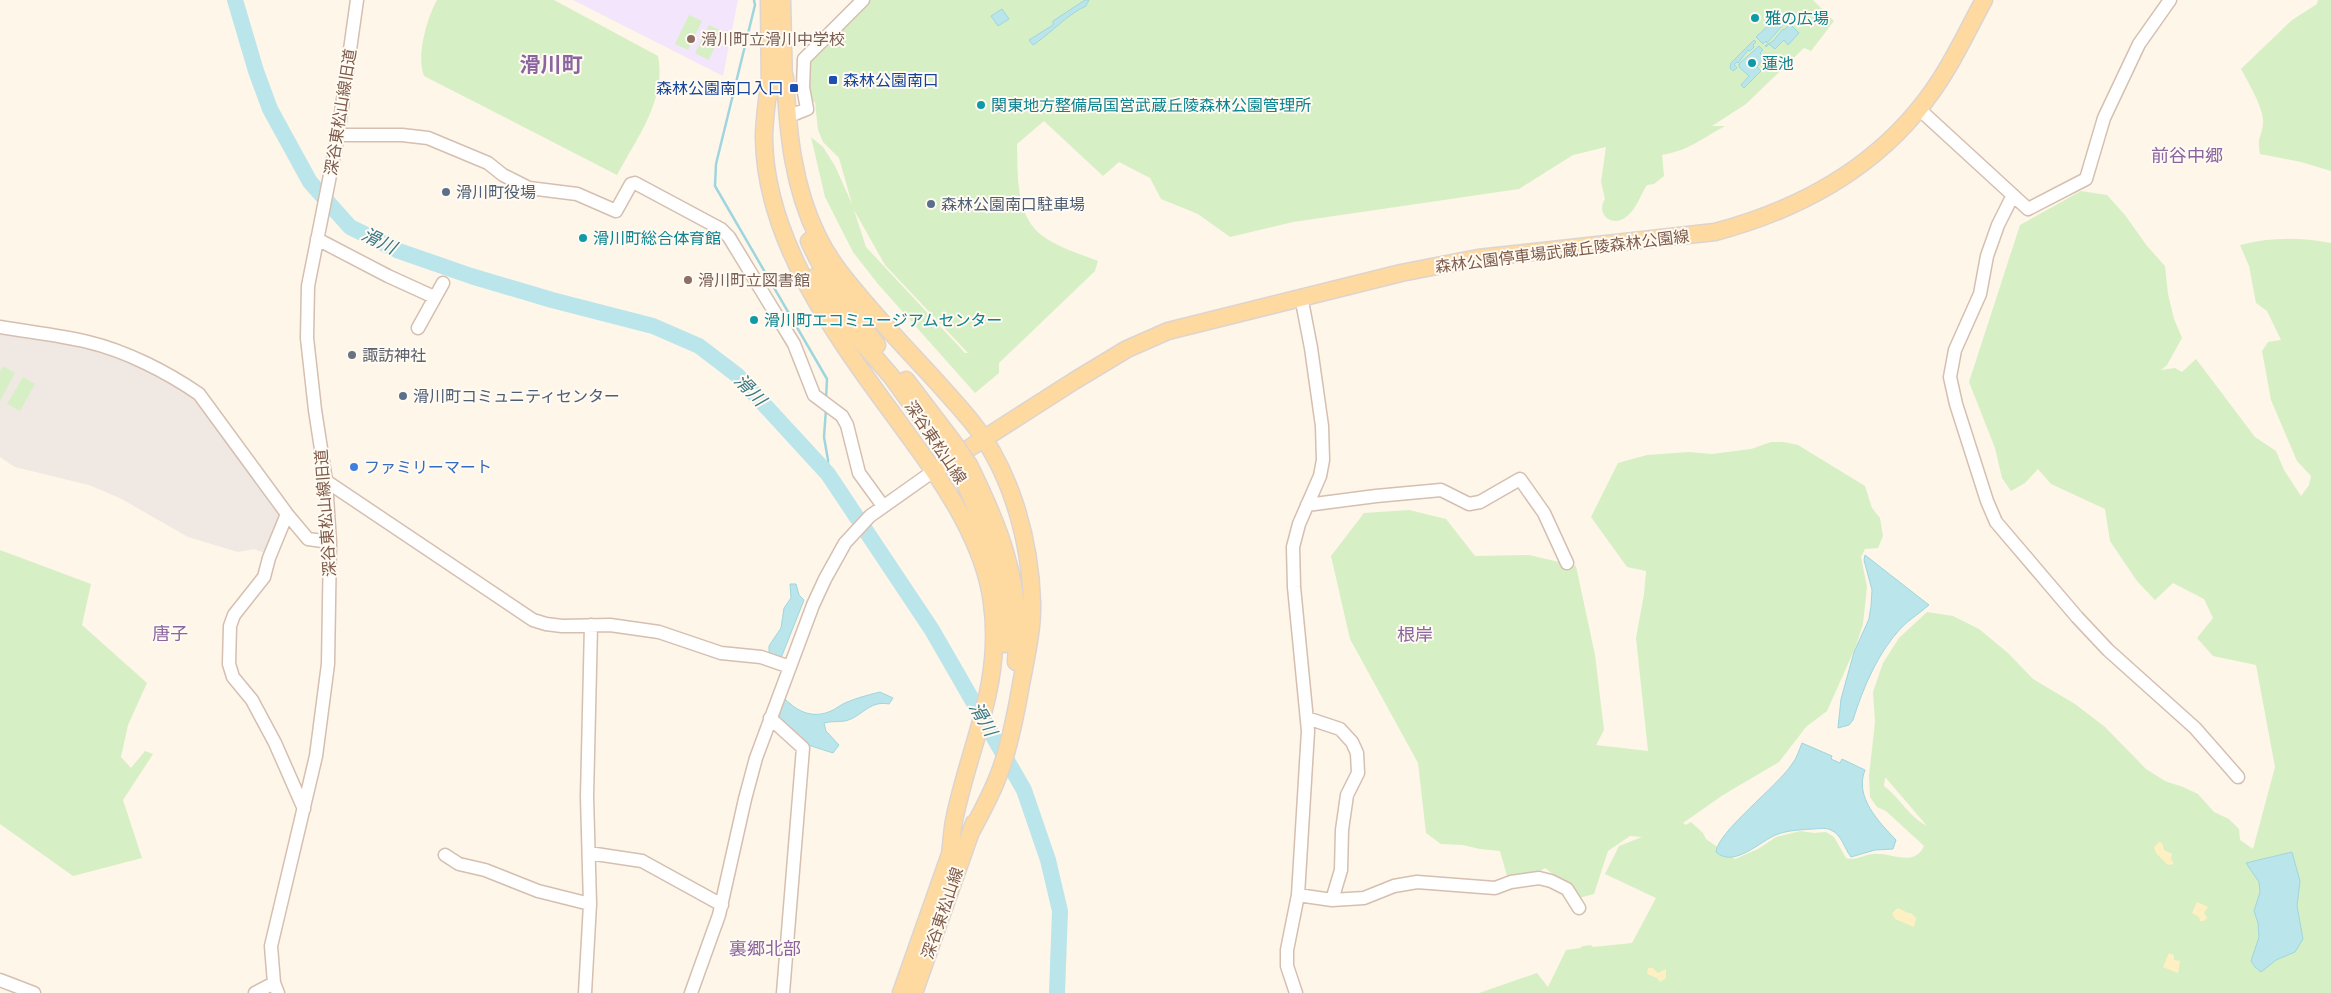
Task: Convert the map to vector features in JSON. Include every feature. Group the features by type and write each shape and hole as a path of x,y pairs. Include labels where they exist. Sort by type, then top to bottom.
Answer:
{"main road":[{"name":"深谷東松山線","path":"769,0 769,84 773,150 783,206 799,248 810,270 846,324 949,446"},
{"name":"深谷東松山線","path":"782,0 787,117 799,190 825,251 846,280 911,356 958,407 984,440 1002,473 1021,525 1027,552 1032,604 1028,642 1016,711 998,778 971,832"},
{"name":"森林公園停車場武蔵丘陵森林公園線","path":"935,470 1127,349 1168,331 1301,296 1401,273 1478,258 1715,232 1751,222 1783,210 1831,185 1869,159 1893,138 1919,109 1948,68 1984,0"},
{"name":"深谷東松山線","path":"785,77 782,102 785,161 796,208 814,251 856,316 949,446 992,512 1005,548 1017,613 1016,662 1013,691 1004,731 971,832 914,993"},
{"name":"深谷東松山線","path":"769,84 764,139 766,164 771,191 787,243 821,308 935,470 955,505 984,568 992,601 995,661 993,676 987,705 955,818 950,854"},
{"name":"深谷東松山線","path":"901,993 950,854 996,713 1004,671 1004,600 998,567 987,530 964,468"}],"street":[{"name":"深谷東松山線旧道","path":"276,988 271,962 273,930 316,756 328,664 330,542 326,480 314,410 307,338 308,286 338,135 357,0"},
{"path":"787,117 807,110 803,87 804,59 863,0"},
{"path":"1919,109 2028,209 2086,179 2104,118 2111,102 2139,44 2170,0"},
{"path":"338,135 402,134 428,138 488,163 504,175 529,188 577,194 616,211 631,184 635,184 721,229 729,237 794,344 814,396 842,416 847,425 859,473 879,509"},
{"path":"2013,196 1998,225 1987,256 1980,294 1951,364 1950,376 1956,404 1986,501 1996,522 2078,618 2108,650 2195,728 2238,777"},
{"path":"317,239 388,276 434,297"},
{"path":"418,328 443,284"},
{"path":"1296,993 1287,966 1287,950 1298,895 1307,718 1293,567 1293,547 1320,476 1324,460 1324,445 1311,348 1301,296"},
{"path":"0,328 88,342 124,354 183,383 199,394 287,514 308,539 330,542"},
{"path":"691,993 722,904 745,799 770,718 813,605 845,543 879,509 935,470"},
{"path":"1307,506 1376,496 1440,490 1469,504 1480,502 1520,479 1544,513 1567,563"},
{"path":"326,480 459,568 533,620 562,626 592,625 659,632 721,653 761,657 790,666"},
{"path":"287,514 269,558 264,577 234,615 230,626 229,664 233,677 252,700 275,743 304,809"},
{"path":"585,993 590,904 588,797 592,625"},
{"path":"770,718 803,748 783,993"},
{"path":"1307,718 1340,729 1352,742 1357,753 1358,773 1347,795 1342,830 1341,870 1332,900"},
{"path":"589,853 642,861 722,904"},
{"path":"445,855 459,864 485,870 538,891 590,904"},
{"path":"1298,895 1332,900 1364,898 1394,886 1417,882 1495,888 1511,882 1539,878 1551,881 1566,889 1579,908"},
{"path":"0,980 34,993"},
{"path":"255,993 276,988"}],"shaded area":[{"name":"滑川町立滑川中学校","path":"573,0 738,0 723,76"},
{"path":"0,331 94,349 129,362 196,398 282,514 267,554 254,549 238,552 188,537 120,498 89,485 15,467 0,457"}],"green space":[{"path":"437,0 554,0 658,56 660,72 654,103 641,133 617,175 424,76 421,58 422,48 430,17"},
{"path":"866,0 1813,0 1834,21 1811,51 1804,48 1746,104 1712,126 1725,126 1695,144 1662,155 1664,176 1654,184 1647,185 1630,214 1621,220 1615,221 1606,218 1602,210 1605,199 1601,182 1606,147 1573,155 1519,189 1293,222 1230,237 1198,214 1161,199 1150,178 1119,162 1103,176 1044,121 1017,144 1018,182 1023,207 1035,229 1044,237 1063,248 1098,261 1095,271 999,363 999,373 975,393 878,284 853,252 825,197 811,137 823,147 835,166 852,204 839,158 823,142 818,130 815,102 809,102 807,64 810,58 867,5","holes":["854,210 885,265 968,353 965,353 866,247"]},
{"path":"2318,0 2331,0 2331,171 2301,162 2260,154 2259,141 2263,118 2255,96 2241,69 2292,20 2317,4"},
{"path":"689,15 702,21 688,50 675,44"},
{"path":"709,25 722,31 709,60 695,53"},
{"path":"2081,191 2107,195 2165,266 2168,294 2174,319 2182,338 2167,365 2161,370 2175,368 2182,372 2196,359 2255,437 2276,451 2284,470 2301,496 2309,485 2311,476 2297,461 2271,400 2262,351 2268,342 2281,340 2267,311 2256,303 2249,266 2240,245 2263,240 2286,239 2331,243 2331,993 1479,993 1537,973 1548,987 1566,950 1591,945 1593,947 1632,943 1656,898 1605,874 1619,846 1642,837 1630,836 1608,851 1594,894 1575,899 1566,884 1545,868 1537,873 1507,876 1500,851 1463,845 1441,844 1426,833 1418,763 1350,639 1331,556 1364,513 1409,510 1446,519 1475,556 1529,555 1576,566 1595,655 1604,730 1596,745 1648,751 1636,638 1646,571 1627,567 1591,517 1618,463 1647,455 1689,452 1712,454 1751,449 1771,442 1798,445 1865,486 1872,508 1880,518 1883,536 1878,548 1865,549 1861,557 1867,587 1863,624 1856,646 1827,711 1806,727 1779,762 1723,795 1683,823 1686,825 1691,822 1703,833 1706,839 1735,859 1758,849 1776,837 1800,831 1826,832 1834,837 1846,858 1850,859 1873,854 1908,858 1920,853 1924,846 1886,811 1877,807 1870,797 1869,776 1875,722 1873,692 1883,663 1899,638 1927,612 1953,616 1979,629 2008,653 2033,679 2075,704 2105,727 2146,769 2165,781 2198,794 2214,812 2229,819 2239,829 2240,840 2253,849 2275,767 2256,665 2213,656 2197,638 2213,618 2204,599 2173,583 2155,600 2137,581 2110,541 2105,509 2051,484 2038,469 2025,483 2011,491 2002,478 1995,448 1969,382 2020,225","holes":["1886,778 1927,826 1915,818 1884,786"]},
{"path":"3,366 15,373 0,401 0,372"},
{"path":"23,377 35,384 20,411 7,404"},
{"path":"0,550 91,584 82,625 147,683 128,725 121,757 131,768 145,751 153,754 123,800 142,858 73,876 0,824"}],"sand":[{"path":"2159,842 2162,843 2164,850 2172,854 2171,859 2174,864 2168,865 2156,853 2154,847"},
{"path":"2197,902 2208,907 2204,913 2207,918 2204,921 2200,921 2199,917 2192,913"},
{"path":"1898,908 1911,913 1916,918 1914,927 1895,919 1892,913"},
{"path":"2169,953 2174,955 2174,960 2180,961 2178,973 2163,967"},
{"path":"1648,968 1653,968 1658,973 1666,969 1666,978 1660,982 1657,978 1647,974"}],"water":[{"path":"1085,0 1089,0 1086,6 1079,9 1036,43 1033,45 1029,40 1053,25 1053,21"},
{"path":"1002,9 1009,19 998,26 991,16"},
{"path":"1770,24 1784,24 1767,43 1766,41 1763,44 1756,37"},
{"path":"1790,24 1799,33 1788,45 1784,40 1775,49 1769,44 1765,46 1773,41"},
{"path":"1754,40 1756,42 1753,45 1754,47 1750,51 1748,50 1738,63 1734,64 1737,68 1733,71 1730,68 1731,63"},
{"path":"1759,46 1763,50 1760,53 1765,58 1757,67 1761,71 1744,88 1741,85 1749,76 1739,67 1739,64"},
{"path":"1865,555 1929,605 1905,624 1893,637 1872,671 1853,720 1849,725 1838,728 1841,699 1854,652 1869,619 1872,590 1864,560"},
{"path":"790,584 796,584 799,595 804,600 781,658 769,654 769,646 781,628 784,608 791,598"},
{"path":"880,692 893,698 889,704 876,704 845,721 824,723 826,731 839,745 833,753 805,744 777,718 785,699 801,711 818,714 831,711 853,700"},
{"path":"1802,743 1832,756 1831,759 1840,763 1842,759 1865,770 1862,780 1865,799 1882,825 1896,840 1893,849 1875,850 1851,857 1835,832 1822,828 1795,830 1778,834 1747,852 1731,857 1723,856 1716,852 1719,843 1727,832 1785,773 1795,759"},
{"path":"2292,852 2300,881 2297,906 2303,939 2295,952 2276,960 2261,972 2251,961 2259,937 2258,923 2254,911 2260,892 2259,882 2246,863"}],"waterway":[{"name":"滑川","path":"235,0 256,71 270,109 310,182 350,227 399,251 471,276 552,300 653,326 699,346 737,375 828,474 932,630 1024,790 1048,860 1060,911 1057,993"},
{"path":"754,0 755,5 716,164 715,186 827,379 826,399"},
{"path":"826,409 824,437 828,460 828,474"}],"place":[{"name":"雅の広場","path":"1755,18"},
{"name":"滑川町立滑川中学校","path":"691,39"},
{"name":"蓮池","path":"1752,63"},
{"name":"森林公園南口","path":"833,80"},
{"name":"森林公園南口入口","path":"794,88"},
{"name":"関東地方整備局国営武蔵丘陵森林公園管理所","path":"981,105"},
{"name":"滑川町役場","path":"446,192"},
{"name":"森林公園南口駐車場","path":"931,204"},
{"name":"滑川町総合体育館","path":"583,238"},
{"name":"滑川町立図書館","path":"688,280"},
{"name":"滑川町エコミュージアムセンター","path":"754,320"},
{"name":"諏訪神社","path":"352,355"},
{"name":"滑川町コミュニティセンター","path":"403,396"},
{"name":"ファミリーマート","path":"354,467"}],"district":[{"name":"滑川町","path":"551,65"},
{"name":"前谷中郷","path":"2187,156"},
{"name":"唐子","path":"170,634"},
{"name":"根岸","path":"1415,635"},
{"name":"裏郷北部","path":"765,949"}]}
